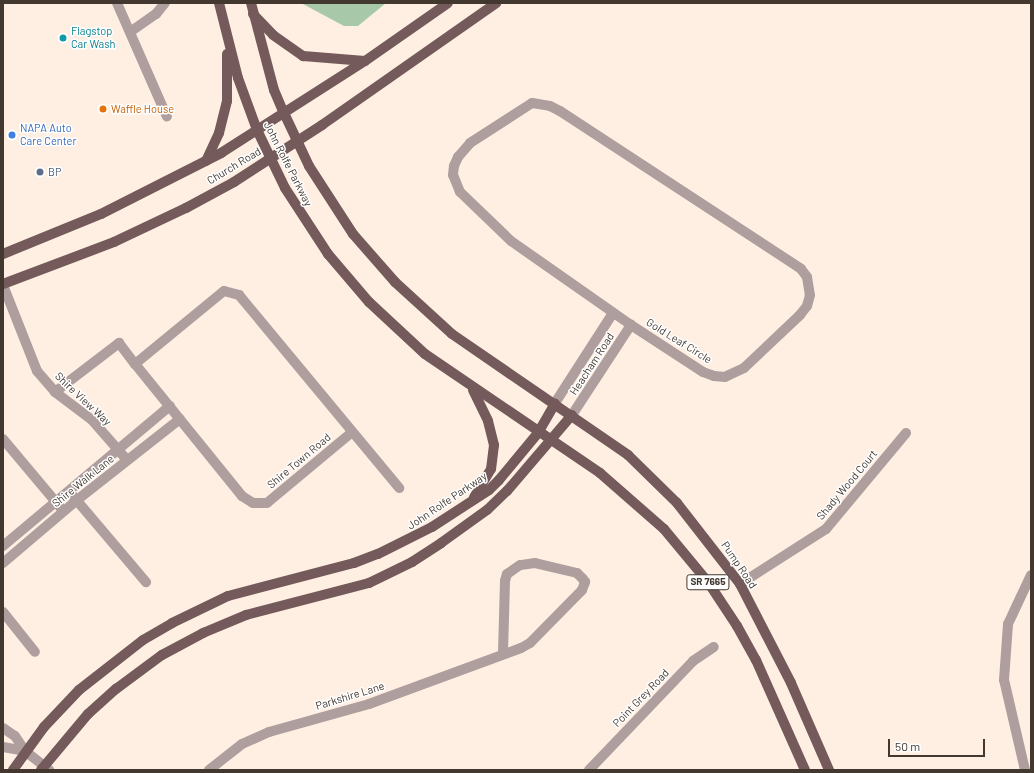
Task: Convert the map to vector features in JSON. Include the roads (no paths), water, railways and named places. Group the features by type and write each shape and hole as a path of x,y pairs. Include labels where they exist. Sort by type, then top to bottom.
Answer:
{"main road":[{"name":"John Rolfe Parkway","path":"13,770 61,709 95,676 143,640 202,607 248,590 336,568 378,554 432,527 474,498 489,490 538,433 472,388 411,343 347,278 299,212 270,159 257,130 227,40 219,3"},
{"name":"John Rolfe Parkway","path":"251,3 274,90 297,142 329,199 369,255 394,282 452,334 572,415"},
{"name":"Church Road","path":"3,254 101,214 206,161 365,61 448,3"},
{"name":"Church Road","path":"3,285 85,254 152,225 193,205 297,142 496,3"},
{"path":"253,14 272,35 304,56 365,61"},
{"path":"206,161 219,132 227,101 227,40"},
{"path":"472,388 488,421 494,445 491,469 474,498"},
{"path":"538,433 555,403"},
{"path":"45,769 88,714 116,689 162,655 203,633 246,615 344,591 390,574 441,543 487,510 524,474 572,415"},
{"name":"Pump Road","path":"572,415 628,455 651,476 704,536 740,584 791,683 830,770"},
{"name":"SR 7665","path":"538,433 600,473 640,506 688,555 712,589 756,660 805,770"}],"street":[{"path":"117,3 167,117"},
{"path":"130,32 156,14 165,3"},
{"name":"Gold Leaf Circle","path":"532,104 550,106 560,111 800,269 810,287 807,306 800,315 744,368 725,377 703,372 613,313 511,241 472,206 455,184 454,166 462,150 532,104"},
{"name":"Shire View Way","path":"3,285 37,371 55,392 92,420 127,460"},
{"path":"135,364 224,291 239,295 351,433 399,488"},
{"name":"Heacham Road","path":"555,403 613,313"},
{"name":"Heacham Road","path":"572,415 631,325"},
{"name":"Shire Town Road","path":"55,392 119,343 242,496 253,503 266,503 351,433"},
{"name":"Shire Walk Lane","path":"3,546 170,406"},
{"name":"Shire Walk Lane","path":"3,563 77,500 180,419"},
{"name":"Shady Wood Court","path":"740,584 826,529 906,433"},
{"path":"3,439 64,512"},
{"path":"69,491 146,582"},
{"name":"Parkshire Lane","path":"209,770 242,744 269,732 369,704 503,654 530,643 582,590 585,582 583,578 577,573 535,564 520,565 507,574 505,581 503,654"},
{"path":"1024,770 1004,680 1008,624 1031,575"},
{"path":"3,612 35,652"},
{"name":"Point Grey Road","path":"589,770 693,661 714,647"},
{"path":"3,728 15,736 26,752 45,769"},
{"path":"3,747 26,752"}],"place":[{"name":"Flagstop Car Wash","path":"63,38"},
{"name":"Waffle House","path":"103,109"},
{"name":"NAPA Auto Care Center","path":"12,135"},
{"name":"BP","path":"40,172"}]}
